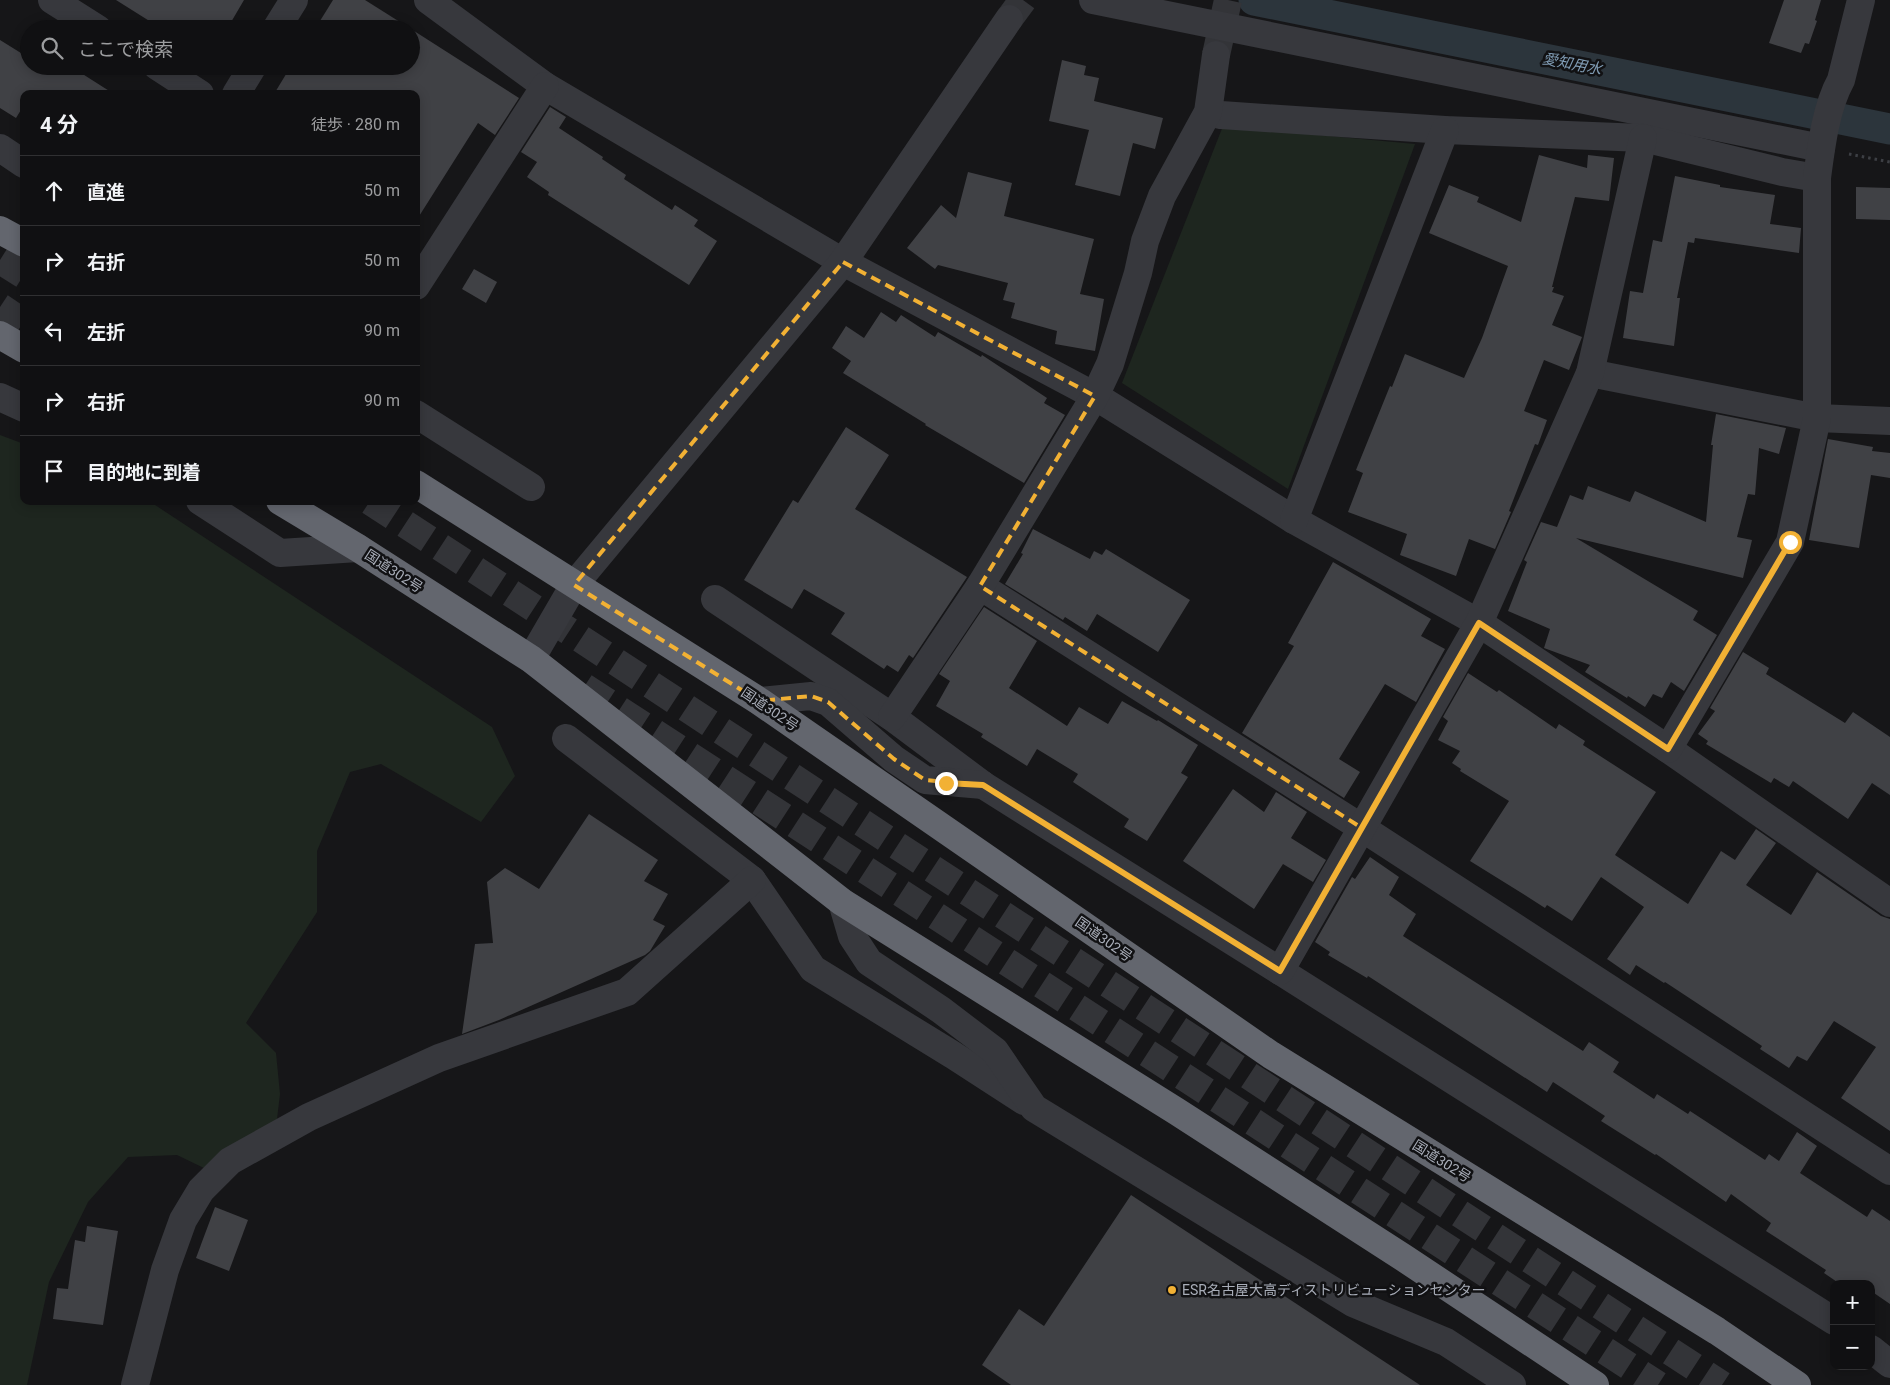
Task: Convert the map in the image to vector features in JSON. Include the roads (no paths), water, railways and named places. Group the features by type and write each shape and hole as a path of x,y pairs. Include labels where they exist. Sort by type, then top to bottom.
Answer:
{"highway":[{"path":"0,230 20,241"},
{"path":"0,334 20,346"},
{"name":"国道302号","path":"420,487 758,701 1271,1055 1717,1331 1797,1385"},
{"name":"国道302号","path":"287,505 358,548 531,659 842,902 1184,1116 1404,1258 1595,1385"}],"street":[{"path":"52,0 84,20"},
{"path":"282,20 294,0"},
{"path":"428,0 545,86 843,262 1094,396 1294,520 1479,623 1668,749 1890,902"},
{"path":"1093,0 1821,148"},
{"path":"1668,749 1790,542 1817,418 1817,178 1821,148 1835,91 1841,80 1860,0"},
{"path":"531,659 574,585 843,262 1009,19"},
{"path":"892,717 980,586 1094,396 1110,364 1138,273 1145,241 1162,196 1208,112 1216,55"},
{"path":"171,75 194,90"},
{"path":"238,90 248,75"},
{"path":"420,280 545,86"},
{"path":"1208,112 1221,115 1445,130 1642,138 1782,172 1817,178"},
{"path":"1294,520 1445,130"},
{"path":"1280,971 1479,623 1590,373 1642,138"},
{"path":"0,148 20,161"},
{"path":"1590,373 1817,418 1890,421"},
{"path":"0,397 20,406"},
{"path":"420,417 531,487"},
{"path":"206,505 280,553 358,548"},
{"path":"980,586 1362,828 1890,1171"},
{"path":"715,599 892,717 983,785 1830,1318"},
{"path":"758,701 811,696 828,702 894,759 925,780 983,785"},
{"path":"566,738 752,880 813,969 954,1055 1034,1108 1353,1303 1446,1342 1512,1385"},
{"path":"135,1385 165,1270 183,1220 201,1190 230,1161 309,1117 439,1058 627,992 752,880"},
{"path":"842,902 852,936 869,962 941,1010 995,1051 1034,1108"},
{"path":"941,1010 956,1036 954,1055"},
{"path":"1875,1351 1890,1364"}],"waterway":[{"name":"愛知用水","path":"1254,0 1890,129"}],"tunnel":[{"path":"1009,19 1023,0"},
{"path":"1216,55 1228,0"},
{"path":"0,260 20,272"},
{"path":"0,307 20,320"},
{"path":"376,505 1722,1385"},
{"path":"584,687 1658,1385"}],"place":[{"name":"ESR名古屋大高ディストリビューションセンター","path":"1172,1290"}]}
